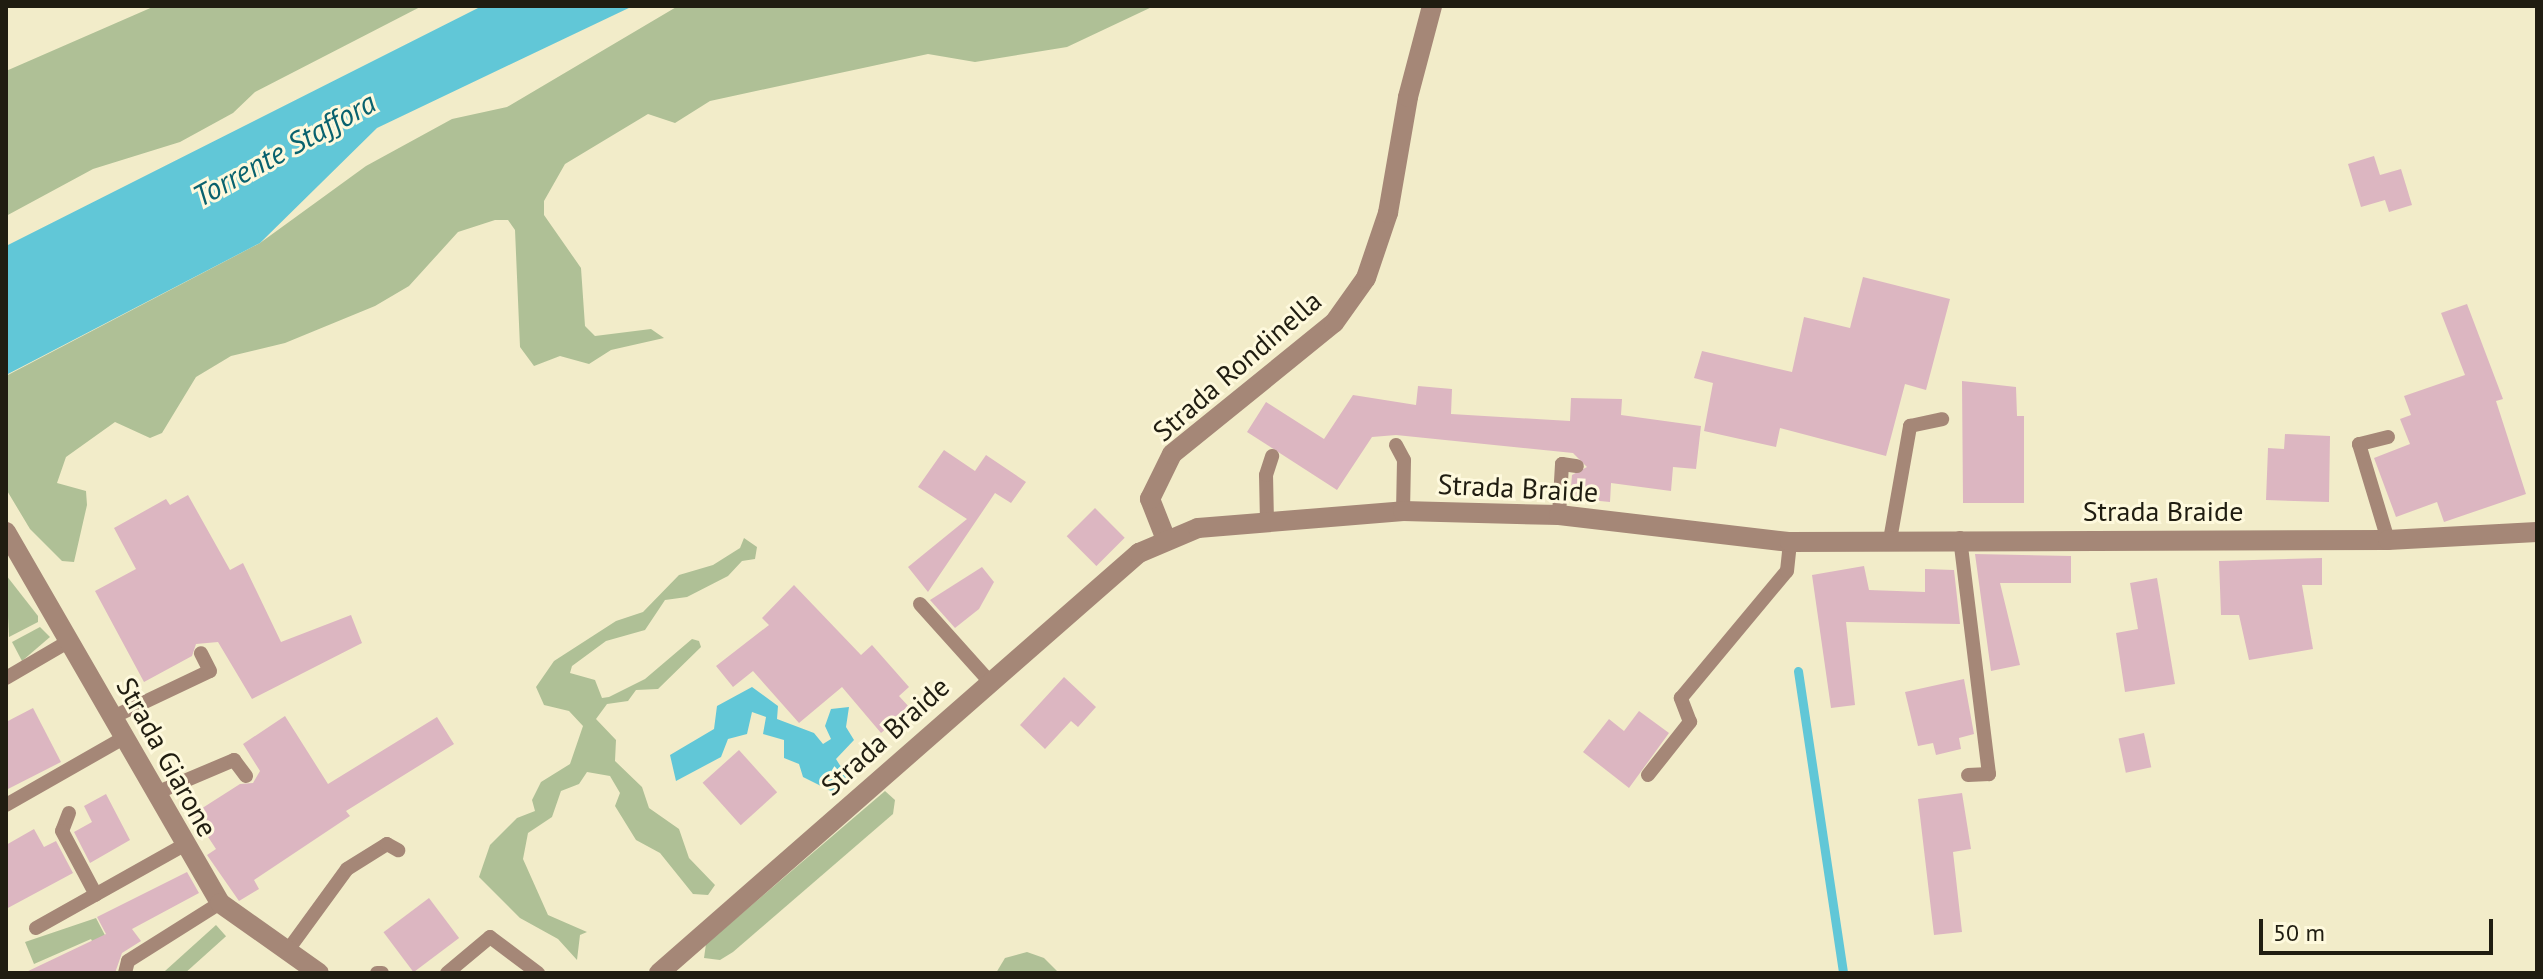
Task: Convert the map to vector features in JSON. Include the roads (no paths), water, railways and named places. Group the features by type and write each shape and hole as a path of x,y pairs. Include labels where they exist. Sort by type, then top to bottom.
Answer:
{"street":[{"name":"Strada Rondinella","path":"1165,537 1150,499 1172,454 1334,323 1366,278 1380,245 1432,6"},
{"name":"Strada Braide","path":"659,973 989,681 1165,537 1267,522 1403,511 1559,515 1790,542 1960,538 2388,540 2537,532"},
{"name":"Strada Giarone","path":"6,532 220,903 315,972"}],"lane":[{"path":"1890,540 1910,426 1942,419"},
{"path":"2388,437 2359,444 2388,540"},
{"path":"1396,445 1404,460 1403,511"},
{"path":"1267,522 1266,475 1272,456"},
{"path":"1559,515 1562,464 1577,466"},
{"path":"1960,538 1989,774 1968,775"},
{"path":"1648,775 1690,722 1681,698 1787,571 1790,542"},
{"path":"920,604 989,681"},
{"path":"6,678 71,640"},
{"path":"113,717 210,671 201,653"},
{"path":"6,805 125,737"},
{"path":"156,793 234,760 246,776"},
{"path":"69,813 62,831 96,895"},
{"path":"288,950 347,869 387,844 398,850"},
{"path":"36,928 184,845"},
{"path":"125,973 128,961 220,903"},
{"path":"447,973 490,937 538,973"}],"water":[{"name":"Torrente Staffora","path":"482,6 633,6 377,128 260,243 6,375 6,246"},
{"path":"752,687 778,706 777,719 814,733 823,744 831,739 825,726 831,709 849,707 846,727 854,740 836,759 851,783 833,792 803,777 799,764 784,758 784,740 763,734 766,717 752,712 747,734 728,739 721,757 676,781 670,755 714,729 717,706"}],"waterway":[{"path":"1798,671 1843,973"}]}
